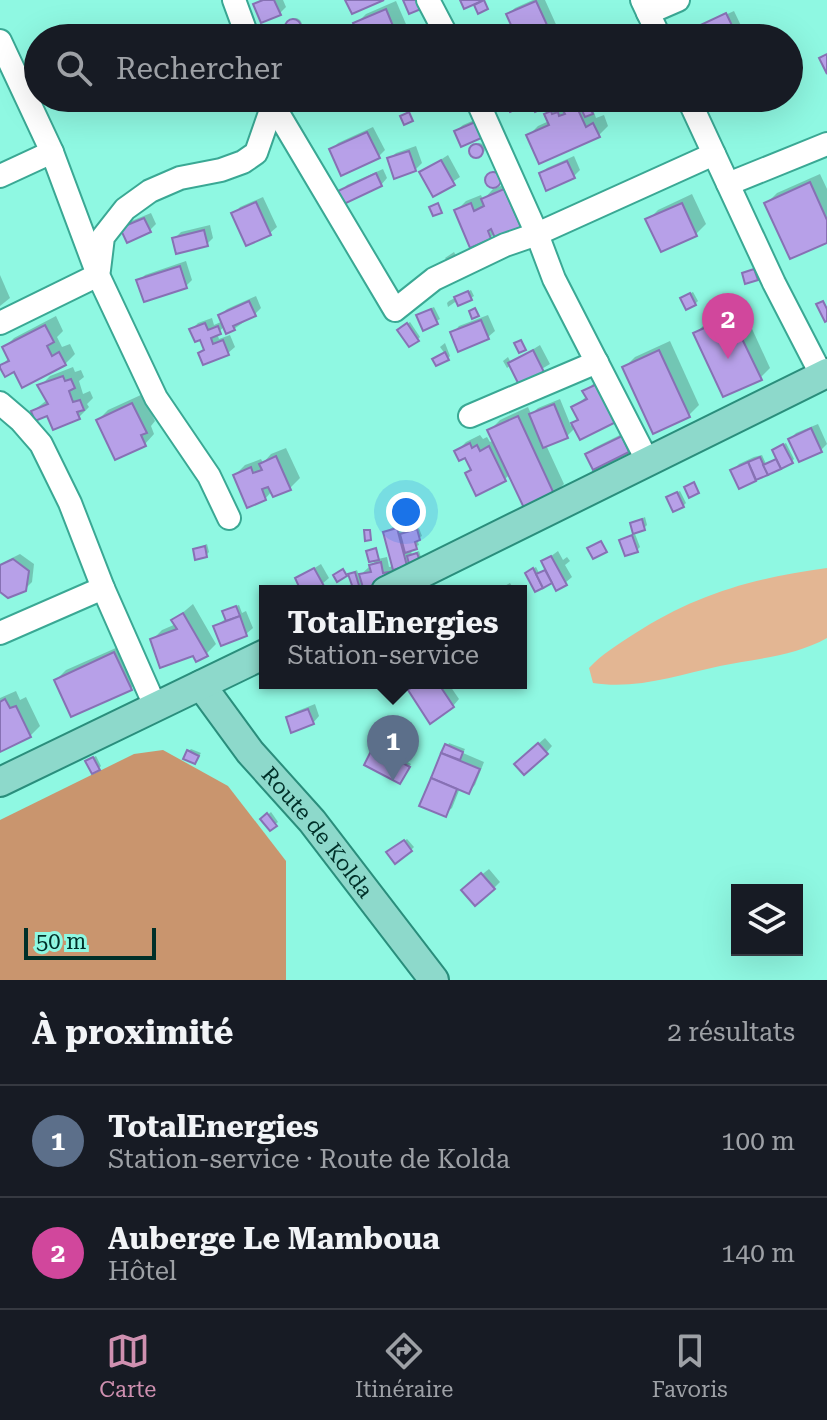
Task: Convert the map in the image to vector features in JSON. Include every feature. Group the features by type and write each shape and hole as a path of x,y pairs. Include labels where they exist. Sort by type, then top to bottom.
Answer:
{"main road":[{"path":"398,585 824,374"},
{"path":"0,782 259,657"},
{"name":"Route de Kolda","path":"201,685 250,752 295,800 434,980"}],"street":[{"path":"234,0 243,24"},
{"path":"428,0 441,24"},
{"path":"645,7 678,0"},
{"path":"0,41 24,92"},
{"path":"33,112 52,152 98,275 156,398 209,476 229,518"},
{"path":"98,275 103,237 125,209 150,191 180,178 243,162 256,153 267,112"},
{"path":"276,112 395,310 434,279 714,154"},
{"path":"482,112 554,279 648,462"},
{"path":"694,112 774,283 824,374"},
{"path":"728,184 827,144"},
{"path":"0,176 52,152"},
{"path":"0,323 98,275"},
{"path":"470,416 597,362"},
{"path":"0,403 41,444 70,503 103,588 156,708"},
{"path":"0,633 103,588"}],"shaded area":[{"path":"827,568 827,638 815,644 775,656 657,680 625,685 593,683 589,668 599,658 680,608 750,583"},
{"path":"163,750 228,786 286,861 286,980 0,980 0,820 134,754"}],"building":[{"path":"274,0 281,15 261,23 253,4"},
{"path":"345,0 384,0 352,14"},
{"path":"403,0 423,0 426,7 409,14"},
{"path":"460,0 484,0 464,9"},
{"path":"484,0 488,9 478,14 474,5"},
{"path":"536,1 547,24 511,24 506,14"},
{"path":"386,9 392,24 353,24"},
{"path":"726,13 731,24 703,24"},
{"path":"293,19 300,24 286,24"},
{"path":"827,54 827,74 819,58"},
{"path":"409,112 413,121 404,125 400,116"},
{"path":"579,112 586,127 593,123 600,137 539,164 526,135 549,125 544,114"},
{"path":"480,120 486,136 461,147 454,131"},
{"path":"367,132 380,158 341,176 329,149"},
{"path":"476,144 483,151 476,158 469,151"},
{"path":"409,151 416,171 394,179 387,158"},
{"path":"441,160 455,185 433,197 419,172"},
{"path":"567,161 575,178 546,191 539,173"},
{"path":"493,172 499,174 499,186 493,188 487,186 485,180 487,174"},
{"path":"376,173 382,186 344,204 338,191"},
{"path":"810,182 827,220 827,243 790,259 764,203"},
{"path":"504,189 521,227 495,238 491,229 488,231 491,239 470,248 454,210 471,203 474,211 484,206 481,199"},
{"path":"256,202 271,235 246,246 231,213"},
{"path":"438,203 442,213 433,216 429,207"},
{"path":"682,203 697,236 661,252 645,219"},
{"path":"144,218 151,232 127,243 120,228"},
{"path":"204,230 208,246 176,254 172,238"},
{"path":"180,266 187,288 144,302 136,280"},
{"path":"754,269 758,280 745,284 742,273"},
{"path":"468,291 472,300 458,306 454,297"},
{"path":"690,293 696,305 686,310 680,298"},
{"path":"249,301 256,316 233,326 235,330 226,334 218,315"},
{"path":"823,301 827,309 825,322 816,304"},
{"path":"475,308 479,316 472,319 469,311"},
{"path":"431,309 438,324 423,331 416,315"},
{"path":"731,316 762,380 723,397 693,333"},
{"path":"481,320 489,339 458,352 450,332"},
{"path":"205,323 208,330 218,326 221,334 211,338 213,344 223,340 229,355 203,365 198,353 204,350 200,340 195,342 189,329"},
{"path":"407,323 419,341 409,347 397,330"},
{"path":"45,325 54,342 47,346 52,356 59,352 66,365 22,388 14,372 5,377 0,368 9,361 2,347"},
{"path":"521,340 526,350 519,353 514,343"},
{"path":"533,350 544,372 519,385 508,363"},
{"path":"659,350 690,417 653,434 622,367"},
{"path":"445,352 449,360 436,366 432,359"},
{"path":"63,376 65,381 71,379 75,388 69,391 73,402 80,400 84,410 77,412 80,419 53,430 47,416 35,421 31,411 48,404 37,385"},
{"path":"597,384 616,422 580,440 571,423 578,420 571,407 587,399 582,391"},
{"path":"132,403 147,433 141,435 146,446 115,460 96,420"},
{"path":"554,404 568,438 543,448 529,414"},
{"path":"518,416 555,496 525,510 487,430"},
{"path":"811,428 822,452 799,462 788,439"},
{"path":"622,436 629,452 593,470 585,454"},
{"path":"470,443 472,448 477,445 480,451 489,446 506,481 476,496 465,473 471,470 465,458 459,461 454,451"},
{"path":"783,444 793,463 781,469 772,450"},
{"path":"276,456 291,490 273,497 268,487 262,489 266,500 247,508 233,475 251,467 253,473 262,470 259,464"},
{"path":"760,457 768,475 756,480 748,462"},
{"path":"776,459 781,469 768,475 763,465"},
{"path":"748,462 756,481 739,489 730,470"},
{"path":"694,482 699,493 689,498 684,487"},
{"path":"677,492 684,507 673,512 666,497"},
{"path":"415,515 418,524 398,530 395,521"},
{"path":"642,519 645,530 633,534 630,523"},
{"path":"397,528 407,566 393,570 383,532"},
{"path":"417,529 420,540 415,542 417,549 405,553 400,534"},
{"path":"364,530 370,530 371,540 365,541"},
{"path":"632,535 638,552 625,556 619,540"},
{"path":"601,541 607,552 593,559 587,548"},
{"path":"205,546 207,557 195,560 193,549"},
{"path":"376,548 379,560 369,562 366,551"},
{"path":"417,553 421,564 410,568 407,556"},
{"path":"551,556 567,585 556,591 541,561"},
{"path":"13,559 29,571 26,591 8,598 0,592 0,565"},
{"path":"381,562 383,573 406,569 407,572 378,585 362,585 359,574 371,572 369,565"},
{"path":"314,568 323,585 298,585 295,578"},
{"path":"533,568 543,588 535,592 525,573"},
{"path":"343,569 347,576 337,582 333,575"},
{"path":"545,570 552,583 543,588 536,574"},
{"path":"355,572 359,585 352,585 348,574"},
{"path":"236,606 240,616 226,621 222,611"},
{"path":"183,613 208,656 196,662 193,656 160,668 150,639 177,629 171,620"},
{"path":"240,616 247,636 221,646 213,626"},
{"path":"114,652 132,690 71,717 54,680"},
{"path":"442,689 454,707 430,724 408,690"},
{"path":"5,699 10,708 16,706 31,737 0,752 0,702"},
{"path":"308,709 314,724 291,733 286,717"},
{"path":"538,743 548,754 524,775 514,764"},
{"path":"445,744 463,752 460,760 441,753"},
{"path":"373,747 410,767 400,784 364,765"},
{"path":"187,750 199,756 195,764 183,759"},
{"path":"441,753 480,769 469,794 431,778"},
{"path":"93,757 100,770 92,774 85,761"},
{"path":"431,778 457,789 446,817 419,806"},
{"path":"267,813 277,826 270,831 260,819"},
{"path":"404,840 412,851 395,864 386,852"},
{"path":"481,873 495,889 475,906 461,890"}],"place":[{"name":"Auberge Le Mamboua","path":"728,359"},
{"name":"TotalEnergies","path":"393,781"}]}
